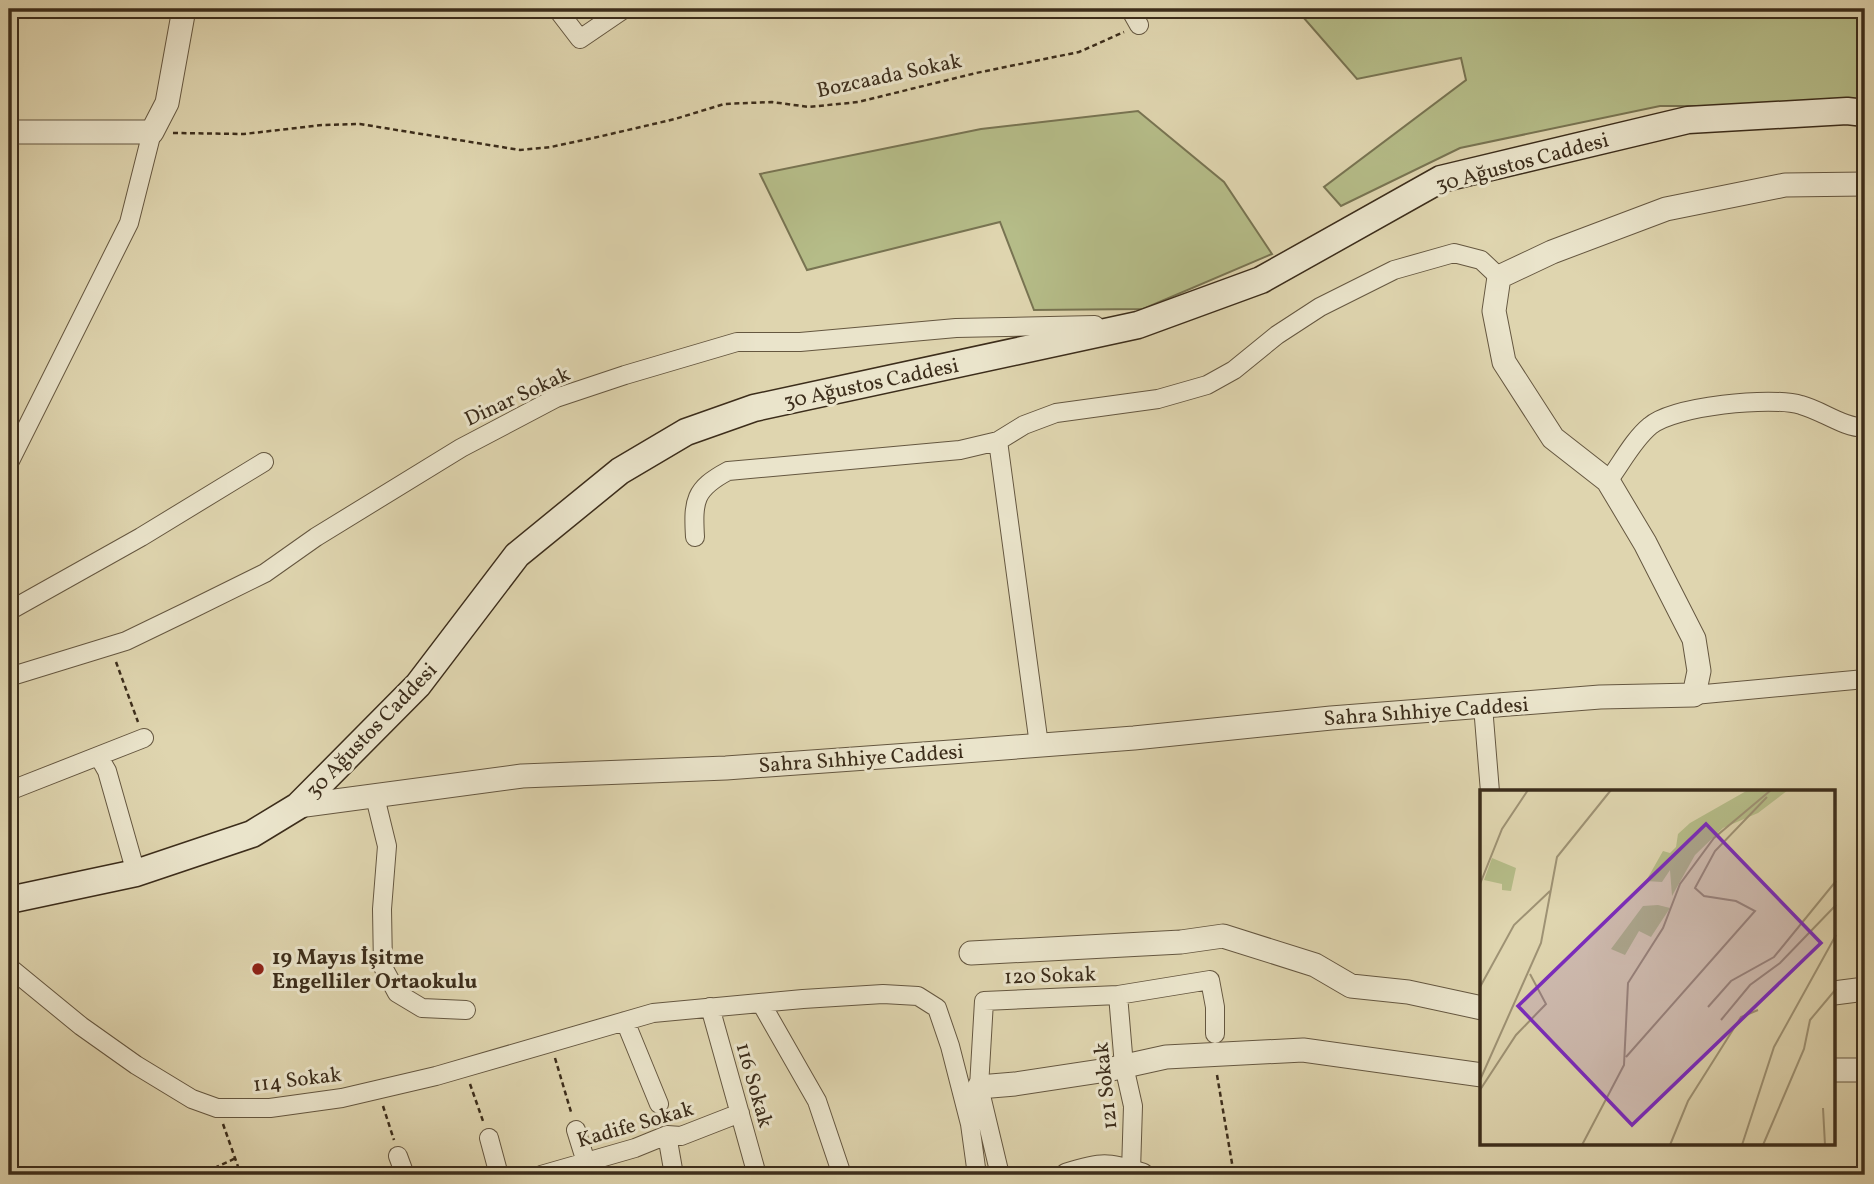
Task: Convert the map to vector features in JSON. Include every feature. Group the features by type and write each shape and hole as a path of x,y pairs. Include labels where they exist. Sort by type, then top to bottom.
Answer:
{"main road":[{"name":"30 Ağustos Caddesi","path":"9,900 136,873 252,834 298,806 418,685 517,555 620,471 686,432 754,408 1138,325 1261,280 1441,179 1688,120 1847,111 1865,113"}],"street":[{"path":"9,463 129,223 152,132 167,103 184,9"},
{"path":"557,9 580,39 624,9"},
{"path":"1130,9 1139,25"},
{"path":"9,132 152,132"},
{"path":"1499,277 1552,251 1666,209 1785,185 1865,184"},
{"path":"695,537 694,512 697,499 708,481 729,471 960,450 998,441 1024,425 1056,413 1158,399 1207,385 1234,370 1277,335 1320,307 1394,270 1454,253 1481,260 1499,277"},
{"path":"1499,277 1494,311 1504,362 1553,438 1608,481 1645,543 1694,639 1699,671 1694,695 1865,679"},
{"name":"Dinar Sokak","path":"9,677 126,641 265,573 316,537 461,448 556,398 625,375 737,342 800,342 956,328 1138,325"},
{"path":"1608,481 1651,425 1689,409 1767,402 1797,404 1823,412 1852,427 1865,428"},
{"path":"998,441 1040,745"},
{"path":"9,611 141,537 264,462"},
{"name":"Sahra Sıhhiye Caddesi","path":"298,806 523,776 726,768 1040,745 1600,697 1694,695"},
{"path":"1483,706 1490,790"},
{"path":"9,791 144,738"},
{"path":"99,757 107,771 136,873"},
{"path":"375,797 387,846 382,909 383,967 397,993 422,1008 466,1010"},
{"path":"971,953 1181,942 1223,936 1315,965 1351,986 1408,992 1480,1008"},
{"name":"114 Sokak","path":"9,967 81,1026 136,1065 192,1099 217,1108 270,1108 379,1090 653,1013 883,994 918,996 937,1008 950,1046 970,1124 977,1175"},
{"name":"120 Sokak","path":"979,1087 984,1001 1118,995 1210,980 1215,1007 1215,1034"},
{"path":"1836,993 1865,989"},
{"name":"121 Sokak","path":"1118,995 1124,1066 1133,1106 1137,1173"},
{"path":"761,1003 817,1101 842,1175"},
{"name":"116 Sokak","path":"710,1007 757,1175"},
{"path":"625,1021 659,1104"},
{"path":"1000,1175 979,1087 1015,1084 1166,1057 1303,1050 1480,1075"},
{"path":"1836,1070 1865,1070"},
{"name":"Kadife Sokak","path":"541,1175 588,1168 667,1135 681,1136 740,1113"},
{"path":"576,1130 588,1168"},
{"path":"667,1135 674,1175"},
{"path":"489,1138 499,1175"},
{"path":"398,1156 405,1175"},
{"path":"1067,1175 1095,1166 1117,1166 1137,1173"}],"path":[{"name":"Bozcaada Sokak","path":"152,132 244,134 321,125 360,124 520,150 551,147 638,128 723,104 772,102 809,107 858,102 975,73 1079,52 1173,9"},
{"path":"110,646 144,738"},
{"path":"551,1042 576,1130"},
{"path":"464,1068 489,1138"},
{"path":"1217,1078 1234,1175"},
{"path":"379,1090 398,1156"},
{"path":"217,1108 241,1175"},
{"path":"199,1175 236,1158"}],"green space":[{"path":"1296,9 1865,9 1865,106 1660,106 1460,148 1341,206 1324,187 1466,80 1461,58 1357,79"},
{"path":"1138,111 1224,182 1272,254 1143,309 1034,310 1000,222 807,270 760,174 981,129"}],"place":[{"name":"19 Mayıs İşitme Engelliler Ortaokulu","path":"258,969"}]}
